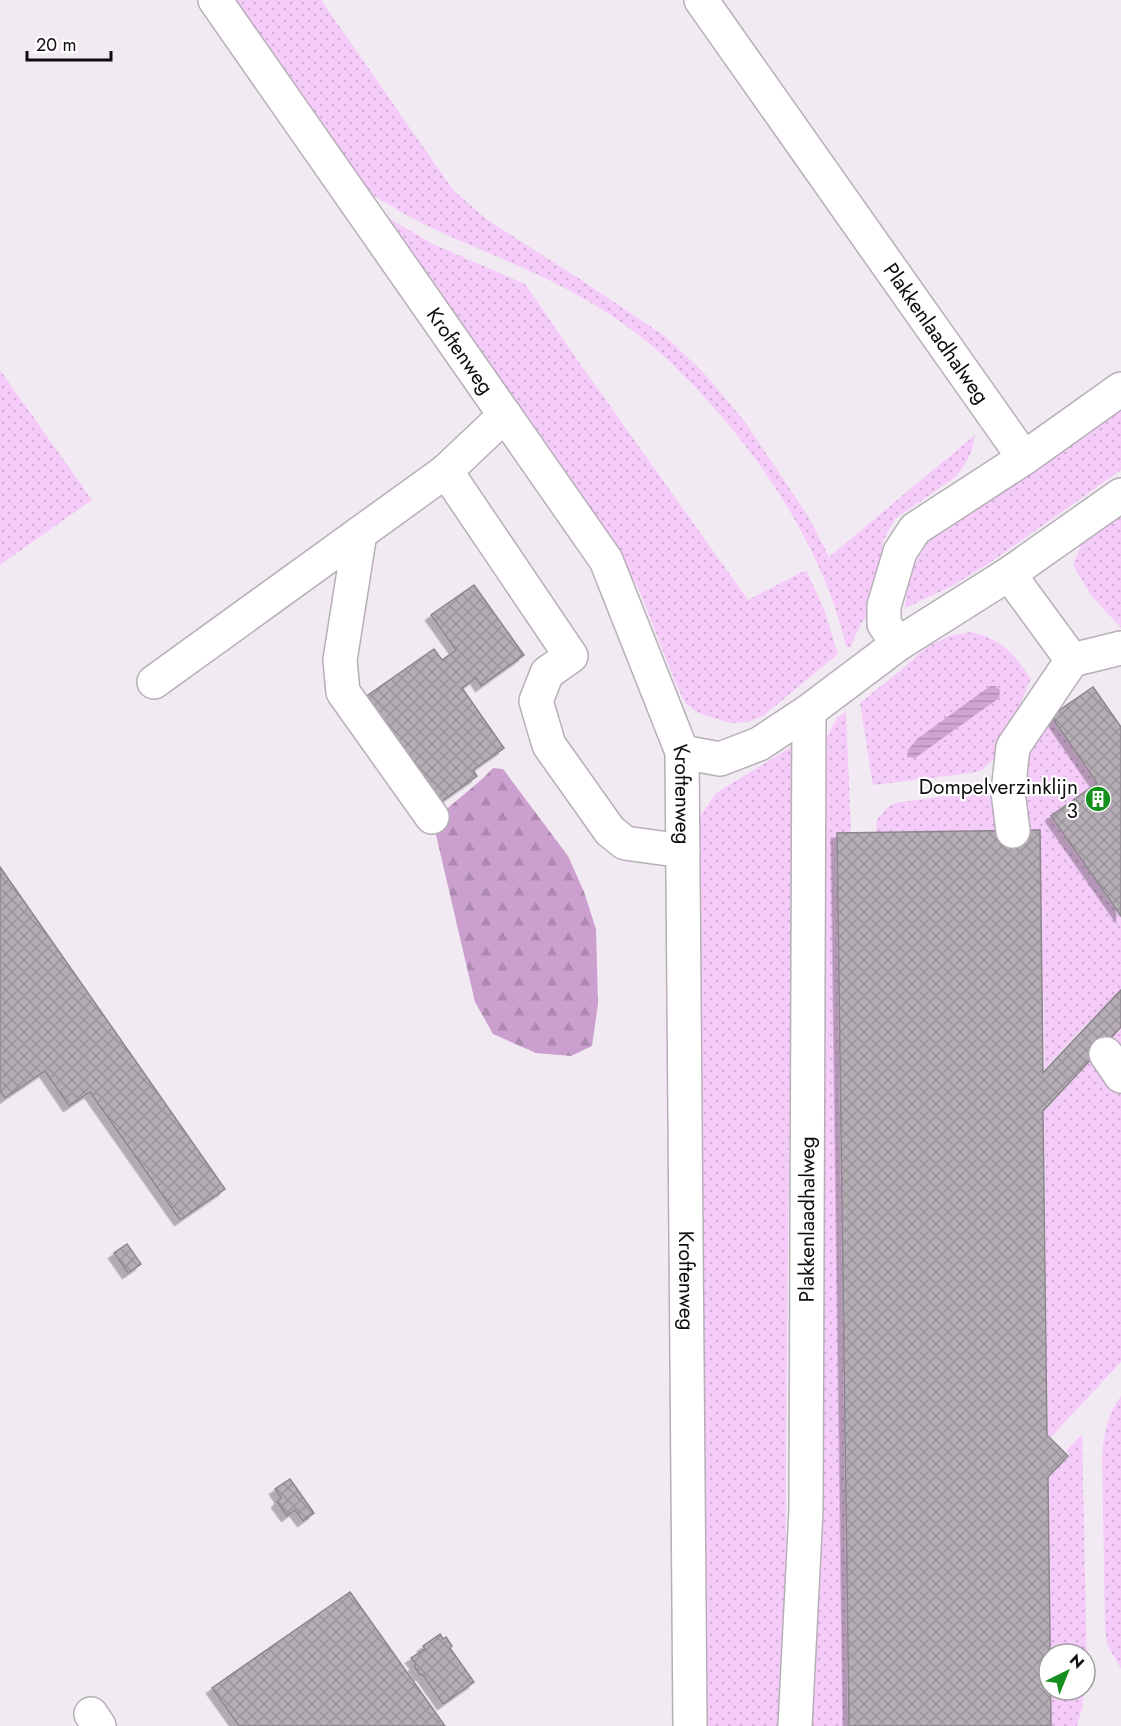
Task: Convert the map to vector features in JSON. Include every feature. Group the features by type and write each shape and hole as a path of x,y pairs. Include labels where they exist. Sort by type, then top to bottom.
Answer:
{"lane":[{"name":"Kroftenweg","path":"215,0 606,560 682,752 690,1726"},
{"name":"Plakkenlaadhalweg","path":"700,0 1024,458"},
{"path":"898,644 884,624 884,606 900,552 915,529 1024,458 1121,389"},
{"path":"154,682 446,471 505,415"},
{"path":"446,471 571,656 547,674 536,701 549,745 610,831 625,843 683,852"},
{"path":"682,752 720,759 759,744 809,711 898,644 1009,573 1121,495"},
{"path":"360,533 340,660 343,692 432,817"},
{"path":"1009,573 1072,660"},
{"path":"1013,831 1008,792 1013,747 1072,660 1121,648"},
{"name":"Plakkenlaadhalweg","path":"795,1726 806,1510 809,711"}],"shaded area":[{"path":"235,0 321,0 453,190 486,219 666,337 702,371 745,422 808,516 829,557 975,435 968,458 954,478 895,519 883,541 869,613 850,648 846,646 835,606 800,529 754,457 700,392 656,349 624,324 590,302 536,274 432,228 370,193"},
{"path":"390,219 433,244 525,284 748,600 806,570 824,609 838,654 763,716 748,722 730,723 698,713 686,704 638,587"},
{"path":"0,370 92,500 0,565"},
{"path":"1121,409 1121,470 988,564 950,587 905,608 912,571 930,539"},
{"path":"1121,516 1121,628 1090,594 1073,565 1081,545"},
{"path":"971,632 992,639 1007,649 1031,679 997,756 982,770 972,773 873,785 860,703 928,646 950,636"},
{"path":"990,686 995,686 1000,690 999,698 915,758 907,757 908,750 917,739"},
{"path":"846,711 851,833 837,833 848,1726 809,1726 813,1710 824,742 837,718"},
{"path":"1051,716 1097,783 1051,816 1121,915 1121,1067 1089,1021 1045,1068 1039,832 1025,831 1027,749"},
{"path":"793,746 786,1646 778,1726 706,1726 695,838 700,816 716,793"},
{"path":"980,791 995,802 1001,812 1006,831 876,832 877,819 889,806 896,803"},
{"path":"1097,1054 1121,1088 1121,1362 1051,1437 1048,1434 1044,1112"},
{"path":"1121,1396 1121,1669 1107,1644 1105,1627 1102,1455 1107,1424"},
{"path":"1082,1434 1086,1642 1050,1642 1049,1477 1070,1455 1066,1451"},
{"path":"1051,1702 1083,1702 1077,1726 1051,1726"}],"green space":[{"path":"493,768 503,769 568,856 584,892 596,929 598,1004 592,1046 571,1056 536,1053 493,1034 475,1002 433,822"}],"building":[{"path":"474,585 524,655 481,686 476,678 462,688 504,748 473,770 477,776 435,806 361,700 434,649 442,660 456,650 431,615"},
{"name":"Dompelverzinklijn 3","path":"1093,687 1121,727 1121,916 1051,816 1097,783 1051,716"},
{"path":"1040,830 1043,1073 1121,990 1121,1027 1043,1111 1047,1435 1068,1456 1048,1477 1050,1642 1037,1642 1037,1702 1051,1702 1051,1726 849,1726 837,833"},
{"path":"0,867 225,1189 180,1220 90,1092 69,1106 45,1071 5,1098 0,1091"},
{"path":"127,1244 141,1264 128,1273 114,1253"},
{"path":"290,1479 314,1513 303,1521 295,1510 287,1516 277,1502 281,1498 275,1489"},
{"path":"350,1592 445,1726 239,1726 212,1688"},
{"path":"440,1634 443,1639 446,1637 452,1646 450,1648 474,1682 443,1704 422,1674 420,1675 411,1658 425,1649 423,1646"}],"place":[{"name":"Dompelverzinklijn 3","path":"1098,799"}]}
